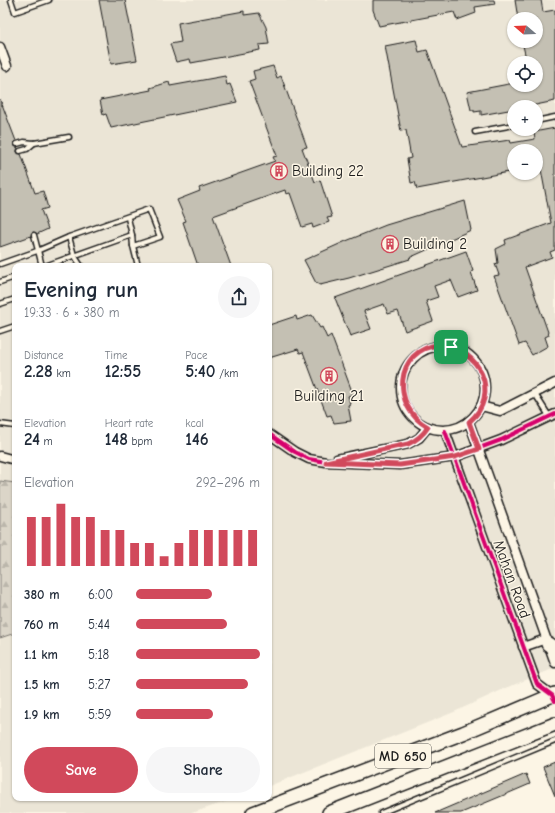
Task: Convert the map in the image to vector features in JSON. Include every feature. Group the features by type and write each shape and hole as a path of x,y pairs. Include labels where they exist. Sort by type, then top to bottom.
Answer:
{"main road":[{"name":"MD 650","path":"253,813 463,733 554,692"},
{"name":"MD 650","path":"329,813 555,724"}],"street":[{"path":"0,47 3,67"},
{"path":"435,346 445,346 464,352 479,366 483,379 484,393 481,406 469,422 454,429 445,431 423,425 412,414 404,401 402,388 404,374 408,365 416,355 424,349 435,346"},
{"path":"481,406 500,411 555,382"},
{"path":"272,436 295,452 309,459 326,462 394,465 455,457 479,449 552,415"},
{"name":"Mahan Road","path":"469,422 550,644 555,663"},
{"path":"326,462 408,444 419,438 428,427"},
{"name":"Mahan Road","path":"445,431 537,684 554,692"},
{"path":"0,456 12,459"},
{"path":"523,647 550,644"}],"lane":[{"path":"11,0 15,12 49,0"},
{"path":"543,120 555,117"},
{"path":"475,132 507,126"},
{"path":"17,144 24,142 34,143 69,137"},
{"path":"20,151 27,149 34,143"},
{"path":"0,264 149,210 160,238 133,246"},
{"path":"128,218 137,263"},
{"path":"34,235 37,251 42,263"},
{"path":"52,263 132,235"},
{"path":"69,238 74,256 79,263"},
{"path":"0,282 12,278"},
{"path":"0,304 12,300"},
{"path":"0,331 12,327"},
{"path":"534,393 552,415"},
{"path":"0,424 12,426"},
{"path":"381,813 555,741"}],"shaded area":[{"path":"0,0 555,0 555,668 506,688 454,712 272,785 272,263 12,263 12,801 228,801 192,813 0,813"}],"green space":[{"path":"0,481 12,483 12,634 0,638"}],"building":[{"path":"99,0 125,0 137,60 111,64"},
{"path":"373,0 494,0 495,4 475,7 476,13 457,20 454,12 379,26 373,10"},
{"path":"515,0 541,0 543,12 517,12"},
{"path":"555,10 555,101 543,103 543,100 507,100 507,110 481,115 481,111 474,112 474,110 471,110 467,92 507,84 507,92 543,92 543,56 525,56 524,48 543,48 543,12"},
{"path":"244,11 244,15 259,13 266,27 269,44 259,45 260,50 191,63 190,59 176,62 170,44 181,42 178,23"},
{"path":"416,40 419,52 427,50 462,147 510,140 511,143 535,139 535,136 543,136 543,130 555,128 555,250 550,252 552,257 525,267 549,335 545,337 548,346 532,355 525,343 519,345 494,276 499,275 495,264 498,263 496,249 506,244 505,240 551,223 543,180 543,144 507,144 507,172 417,189 415,182 411,183 407,159 411,158 406,130 401,131 385,46"},
{"name":"Building 22","path":"273,66 277,78 281,76 307,147 302,148 315,182 320,180 332,217 327,218 329,222 313,228 312,224 302,227 290,193 286,194 285,190 213,216 230,263 197,263 183,222 186,221 177,200 200,191 199,188 275,161 273,157 277,156 249,81 255,79 253,71"},
{"path":"225,76 227,85 230,84 237,102 111,128 106,114 103,115 100,100 151,90 150,88 169,82 170,86"},
{"path":"0,99 16,141 14,145 18,148 17,152 21,154 35,193 43,191 48,208 41,210 48,229 37,234 33,232 31,236 0,247"},
{"name":"Building 2","path":"465,201 471,230 409,258 410,259 349,278 320,285 316,283 304,260 386,225"},
{"path":"466,251 473,271 471,272 477,290 458,297 451,280 434,286 438,297 426,301 433,321 405,331 398,311 388,314 384,304 364,311 371,329 350,336 335,298"},
{"name":"Building 21","path":"312,315 320,328 322,327 327,338 331,335 353,394 348,396 351,421 334,423 331,415 327,416 303,352 300,353 298,349 272,357 272,324 296,316 297,320"},
{"path":"555,762 555,796 543,767"},
{"path":"526,774 530,784 509,793 461,813 435,813"}],"cycle path":[{"path":"272,436 295,452 309,459 326,462 400,465 455,457 501,440 555,414"},
{"path":"445,431 537,684 552,695 555,701"}],"place":[{"name":"Building 22","path":"279,171"},
{"name":"Building 2","path":"390,244"},
{"name":"Building 21","path":"329,376"}],"route":[{"path":"439,345 451,347 464,352 479,366 483,379 483,402 479,411 469,422 479,449 455,457 400,465 326,462 408,444 419,438 428,427 423,425 412,414 404,401 402,383 404,374 410,361 420,351 439,345"}]}
